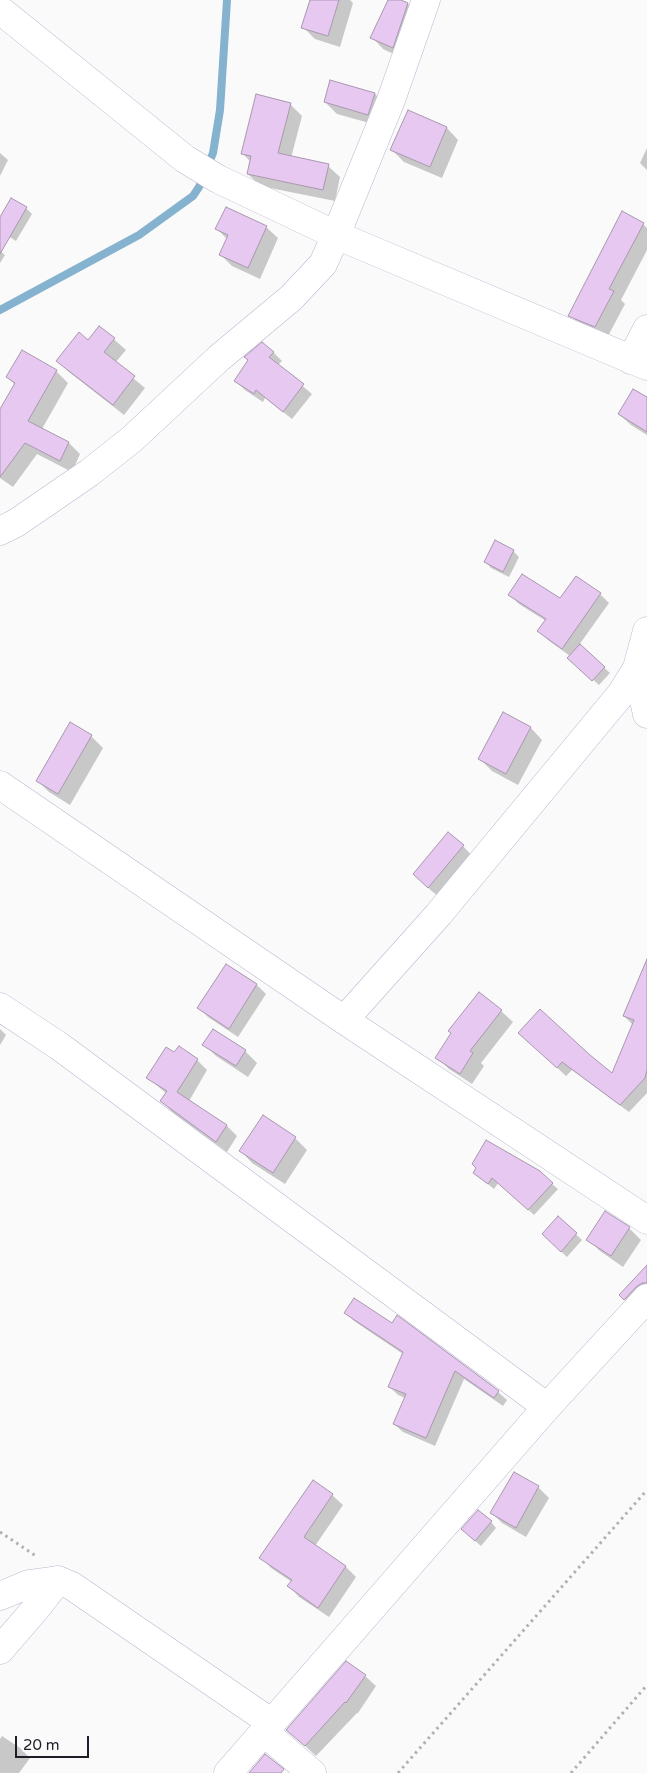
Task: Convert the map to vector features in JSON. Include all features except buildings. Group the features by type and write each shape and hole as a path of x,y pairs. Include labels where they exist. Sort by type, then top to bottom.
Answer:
{"street":[{"path":"0,531 16,523 89,473 132,439 219,358 291,298 323,264 391,100 426,0"},
{"path":"0,10 185,159 218,179 336,235 639,363 647,328"},
{"path":"344,1020 438,916 621,694 636,668 647,631"},
{"path":"636,668 647,714"},
{"path":"0,785 344,1020 647,1220"},
{"path":"0,1007 59,1046 546,1407"},
{"path":"228,1773 546,1407 647,1298"},
{"path":"0,1650 58,1580"},
{"path":"0,1596 29,1584 58,1580 72,1586 268,1727 312,1773"}],"path":[{"path":"398,1773 647,1490"},
{"path":"0,1532 52,1567 58,1580"},
{"path":"571,1773 647,1685"}],"waterway":[{"path":"0,310 139,235 193,196 199,187 213,153 220,110 227,0"}]}
